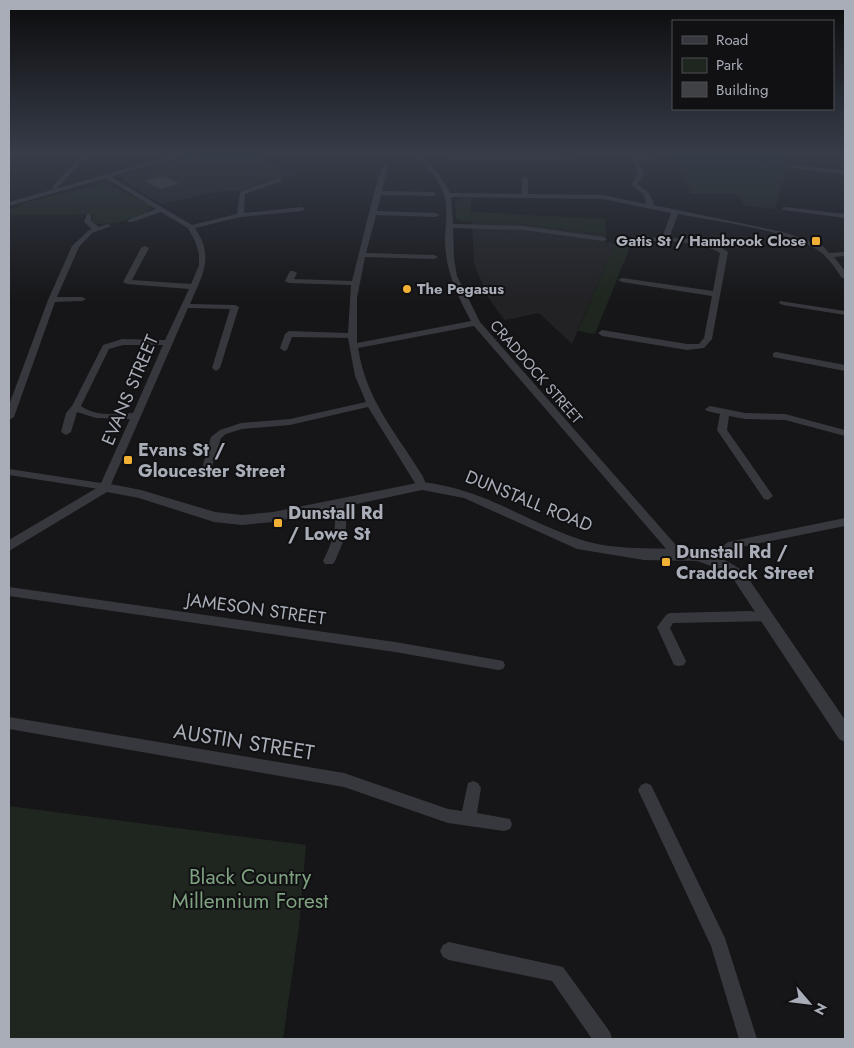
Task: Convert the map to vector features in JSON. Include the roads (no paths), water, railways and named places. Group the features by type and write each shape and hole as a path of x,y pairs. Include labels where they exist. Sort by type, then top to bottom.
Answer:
{"street":[{"name":"EVANS STREET","path":"105,487 202,265 204,251 199,238 191,227 155,204"},
{"path":"240,216 241,204"},
{"path":"375,204 352,301 352,336 358,371 371,404 422,486"},
{"name":"CRADDOCK STREET","path":"448,204 451,226 451,268 457,285 476,323 678,555"},
{"path":"636,204 791,235 809,242 828,255 845,276"},
{"path":"130,221 162,208"},
{"path":"785,208 845,216"},
{"path":"191,227 240,216 302,210"},
{"path":"665,240 675,212"},
{"path":"373,213 436,215"},
{"path":"89,215 87,222 97,229"},
{"path":"9,417 52,300 76,246 82,238 97,229 108,226"},
{"path":"451,226 523,228 603,239"},
{"path":"602,333 687,347 701,346 708,339 724,252 712,246 665,240 633,239"},
{"path":"145,248 126,282 194,286"},
{"path":"828,255 845,254"},
{"path":"363,255 434,257"},
{"path":"293,273 289,281 355,284"},
{"path":"622,280 717,294"},
{"path":"52,300 83,298"},
{"path":"783,303 845,313"},
{"path":"184,306 235,307 216,368"},
{"path":"354,346 476,323"},
{"path":"284,348 289,334 352,336"},
{"path":"621,346 625,336"},
{"path":"66,432 71,413 76,407 106,347 122,342 167,343"},
{"path":"776,355 845,368"},
{"path":"208,465 216,437 229,429 290,422 371,404"},
{"path":"76,407 83,413 91,415 137,416"},
{"path":"710,409 725,413 785,417 845,433"},
{"path":"725,413 722,430 768,496"},
{"path":"9,472 105,487"},
{"name":"DUNSTALL ROAD","path":"105,487 128,490 198,513 227,519 273,517 422,486 439,488 468,495 577,544 629,553 697,556 712,560"},
{"path":"9,546 105,487"},
{"path":"329,561 343,532 343,520 338,505"},
{"path":"845,522 732,545 712,560 739,576 845,734"},
{"name":"JAMESON STREET","path":"9,591 395,647 498,665"},
{"path":"679,661 663,627 670,618 750,616 768,618"},
{"name":"AUSTIN STREET","path":"9,723 344,780 448,816 504,824"},
{"path":"468,819 473,788"},
{"path":"646,790 719,944 748,1039"},
{"path":"448,951 557,974 603,1039"}],"place":[{"name":"Gatis St / Hambrook Close","path":"816,241"},
{"name":"The Pegasus","path":"407,289"},
{"name":"Evans St / Gloucester Street","path":"128,460"},
{"name":"Dunstall Rd / Lowe St","path":"278,523"},
{"name":"Dunstall Rd / Craddock Street","path":"666,562"}],"park label":[{"name":"Black Country Millennium Forest","path":"250,889"}]}
